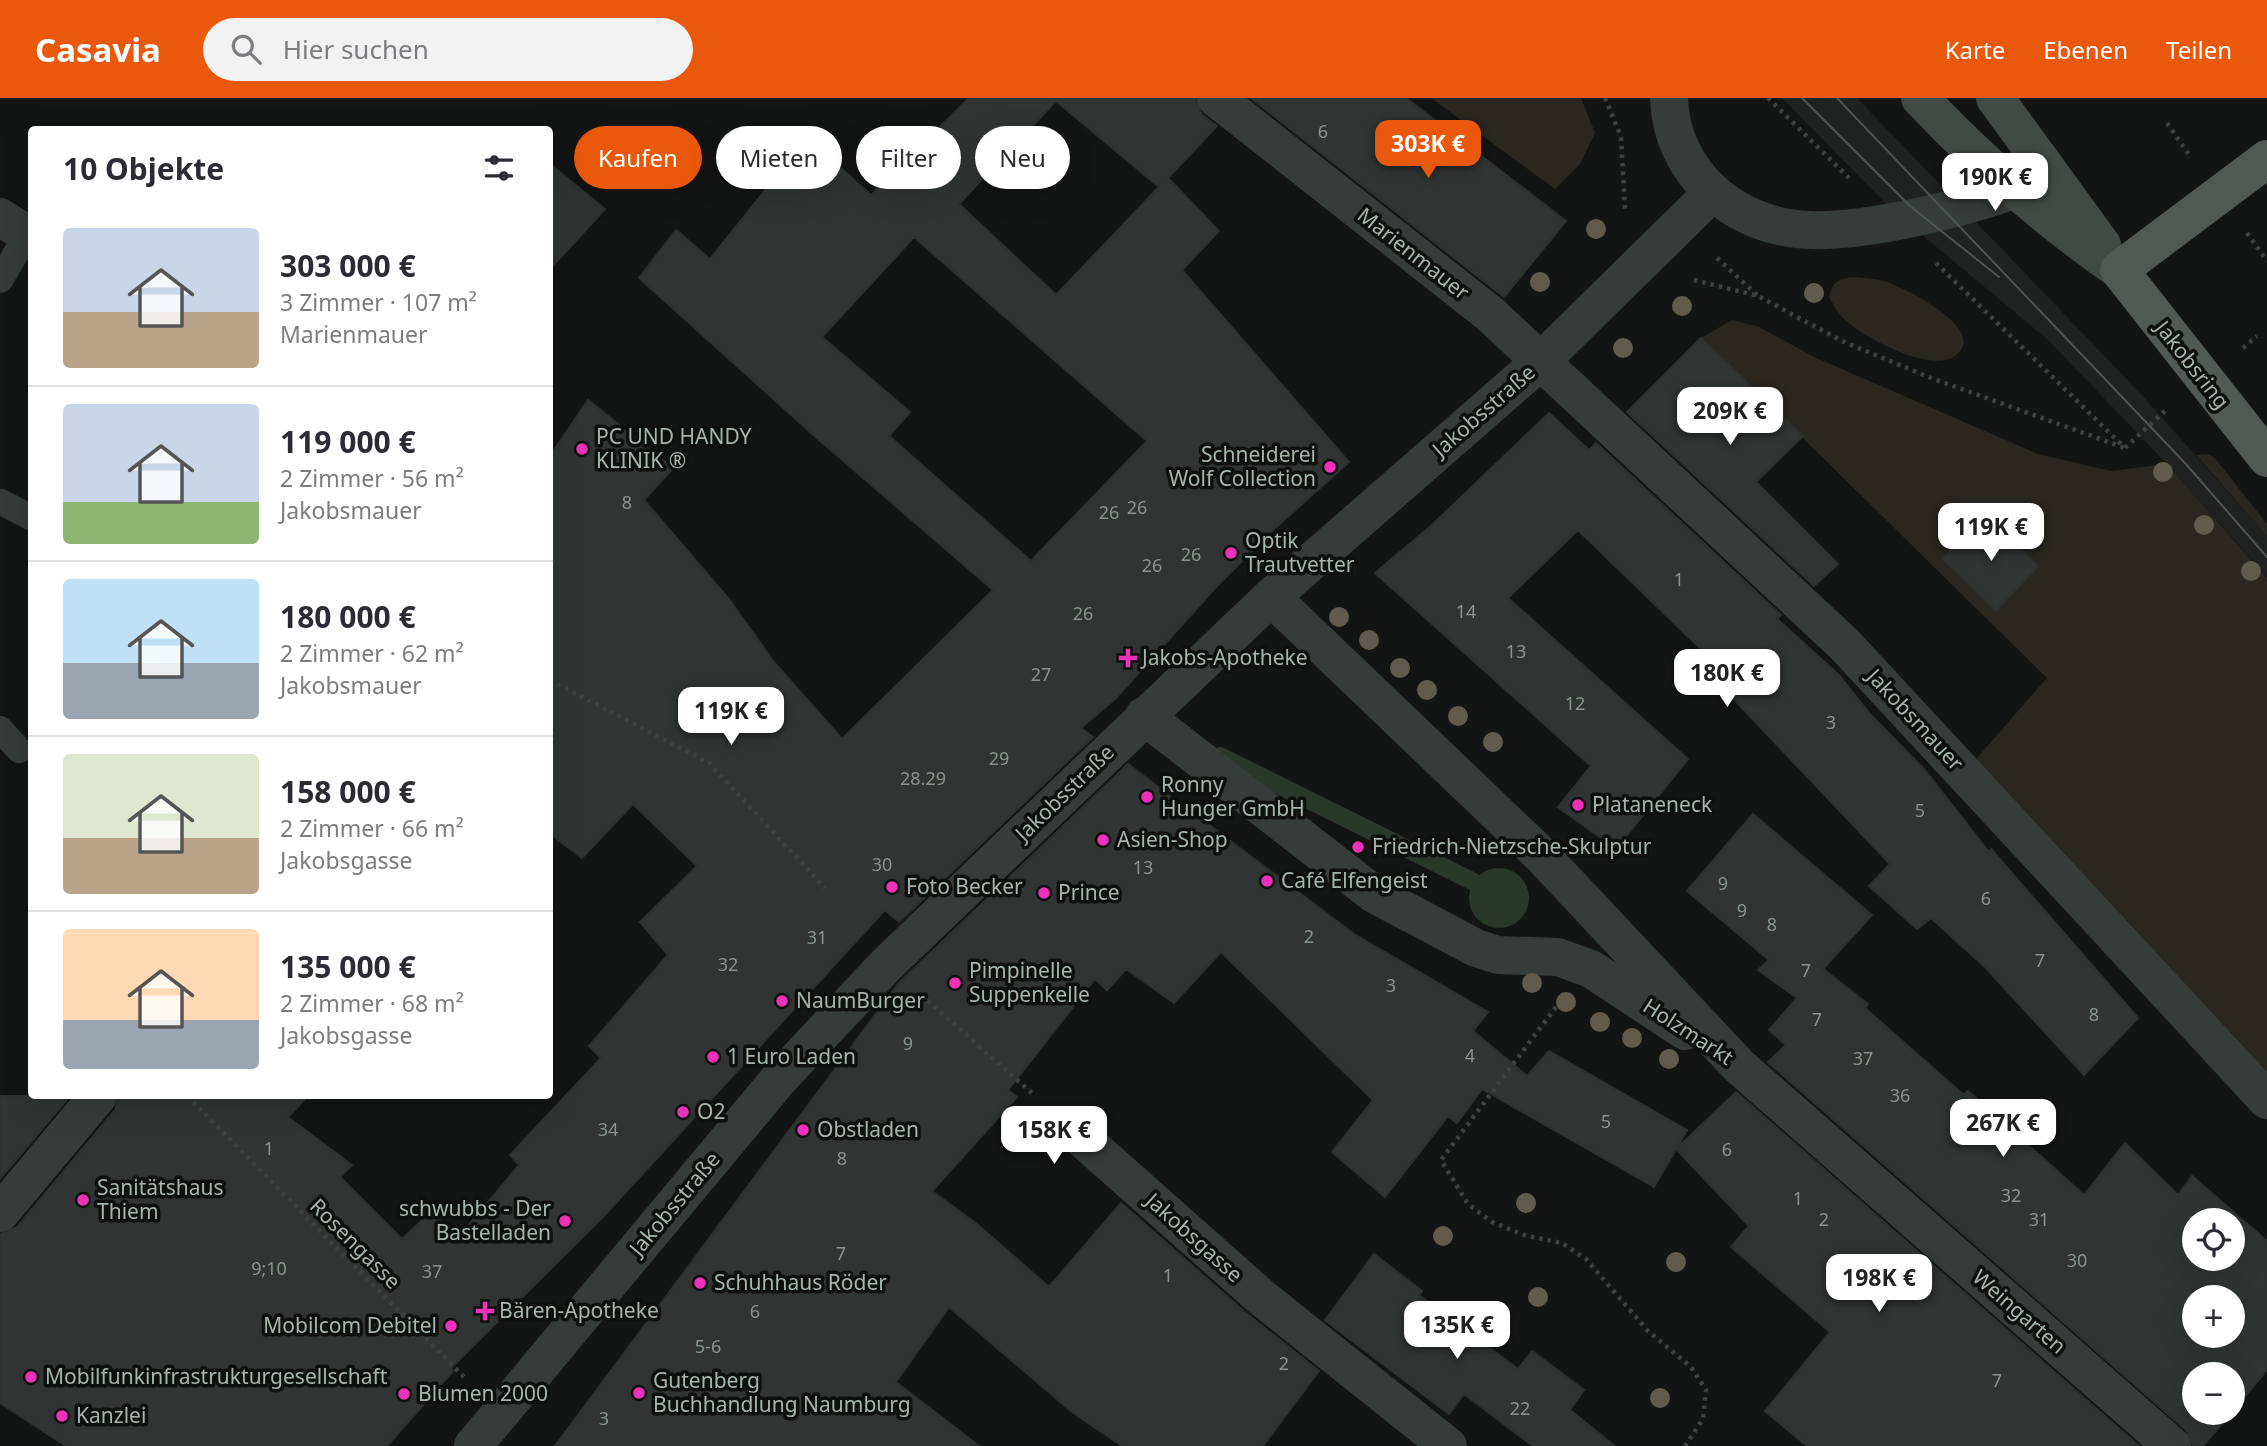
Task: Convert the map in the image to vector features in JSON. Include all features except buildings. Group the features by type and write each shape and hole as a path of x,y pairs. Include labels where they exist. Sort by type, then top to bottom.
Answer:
{"main road":[{"path":"1920,98 2014,190 2119,270"},
{"path":"1995,98 2119,270"},
{"path":"2119,270 2267,159"},
{"name":"Jakobsring","path":"2119,270 2267,458"}],"street":[{"name":"Marienmauer","path":"1216,98 1490,314 1541,361"},
{"path":"1670,98 1672,129 1678,146 1696,177 1712,193 1749,215 1786,228 1843,228 1892,220 1983,202 2014,190"},
{"name":"Jakobsstraße","path":"473,1446 779,1079 886,965 1271,597 1541,361 1712,193"},
{"name":"Jakobsmauer","path":"1541,361 1844,645 2267,1100"},
{"name":"Holzmarkt","path":"1271,597 1542,856 1739,1066"},
{"name":"Holzmarkt","path":"1144,716 1374,894 1476,948 1498,955 1558,957 1591,969 1739,1066"},
{"name":"Weingarten","path":"1739,1066 2172,1446"},
{"path":"0,1213 95,1099"},
{"name":"Jakobsgasse","path":"1068,1125 1261,1297 1448,1446"}],"lane":[{"path":"0,280 20,230"},
{"path":"1,502 28,516"},
{"path":"0,729 19,750"}],"path":[{"path":"1605,98 1621,137 1629,275"},
{"path":"1758,296 1842,341 1931,378 2125,448 1768,98"},
{"path":"553,682 709,763 825,888"},
{"path":"886,965 1068,1125"},
{"path":"1525,1049 1441,1160 1468,1204 1492,1222 1524,1235 1562,1243 1586,1259 1648,1331 1691,1367 1706,1390 1703,1419 1685,1446"},
{"name":"Rosengasse","path":"190,1099 500,1413"}],"shaded area":[{"path":"1431,98 1581,98 1595,133 1580,164 1555,189"},
{"path":"1782,98 1857,98 2140,393 2267,536 2267,577 2167,464 2048,340 1892,210"},
{"path":"1852,277 1884,281 1937,309 1959,329 1963,339 1962,348 1953,358 1939,361 1922,359 1885,345 1854,327 1844,319 1829,297 1836,282"},
{"path":"1732,320 1759,327 1814,357 2038,454 2111,471 2167,464 2267,578 2267,1079 1969,767 2047,678 1701,338"},
{"path":"2207,454 2214,457 2267,524 2267,536 2196,455"},
{"path":"1499,868 1516,873 1524,881 1529,898 1524,915 1516,923 1499,928 1482,923 1474,915 1469,898 1474,881 1482,873"}],"waterway":[{"path":"1220,756 1474,882"}],"tram line":[{"path":"1802,98 1910,206 1999,277"},
{"path":"1837,98 2185,463 2267,557"}],"place":[{"name":"PC UND HANDY KLINIK ®","path":"582,449"},
{"name":"Schneiderei Wolf Collection","path":"1330,467"},
{"name":"Optik Trautvetter","path":"1231,553"},
{"name":"Jakobs-Apotheke","path":"1128,658"},
{"name":"Ronny Hunger GmbH","path":"1147,797"},
{"name":"Plataneneck","path":"1578,805"},
{"name":"Asien-Shop","path":"1103,840"},
{"name":"Friedrich-Nietzsche-Skulptur","path":"1358,847"},
{"name":"Café Elfengeist","path":"1267,881"},
{"name":"Foto Becker","path":"892,887"},
{"name":"Prince","path":"1044,893"},
{"name":"Pimpinelle Suppenkelle","path":"955,983"},
{"name":"NaumBurger","path":"782,1001"},
{"name":"1 Euro Laden","path":"713,1057"},
{"name":"O2","path":"683,1112"},
{"name":"Obstladen","path":"803,1130"},
{"name":"Sanitätshaus Thiem","path":"83,1200"},
{"name":"schwubbs - Der Bastelladen","path":"565,1221"},
{"name":"Schuhhaus Röder","path":"700,1283"},
{"name":"Bären-Apotheke","path":"485,1311"},
{"name":"Mobilcom Debitel","path":"451,1326"},
{"name":"Mobilfunkinfrastrukturgesellschaft","path":"31,1377"},
{"name":"Gutenberg Buchhandlung Naumburg","path":"639,1393"},
{"name":"Blumen 2000","path":"404,1394"},
{"name":"Kanzlei","path":"62,1416"}]}
